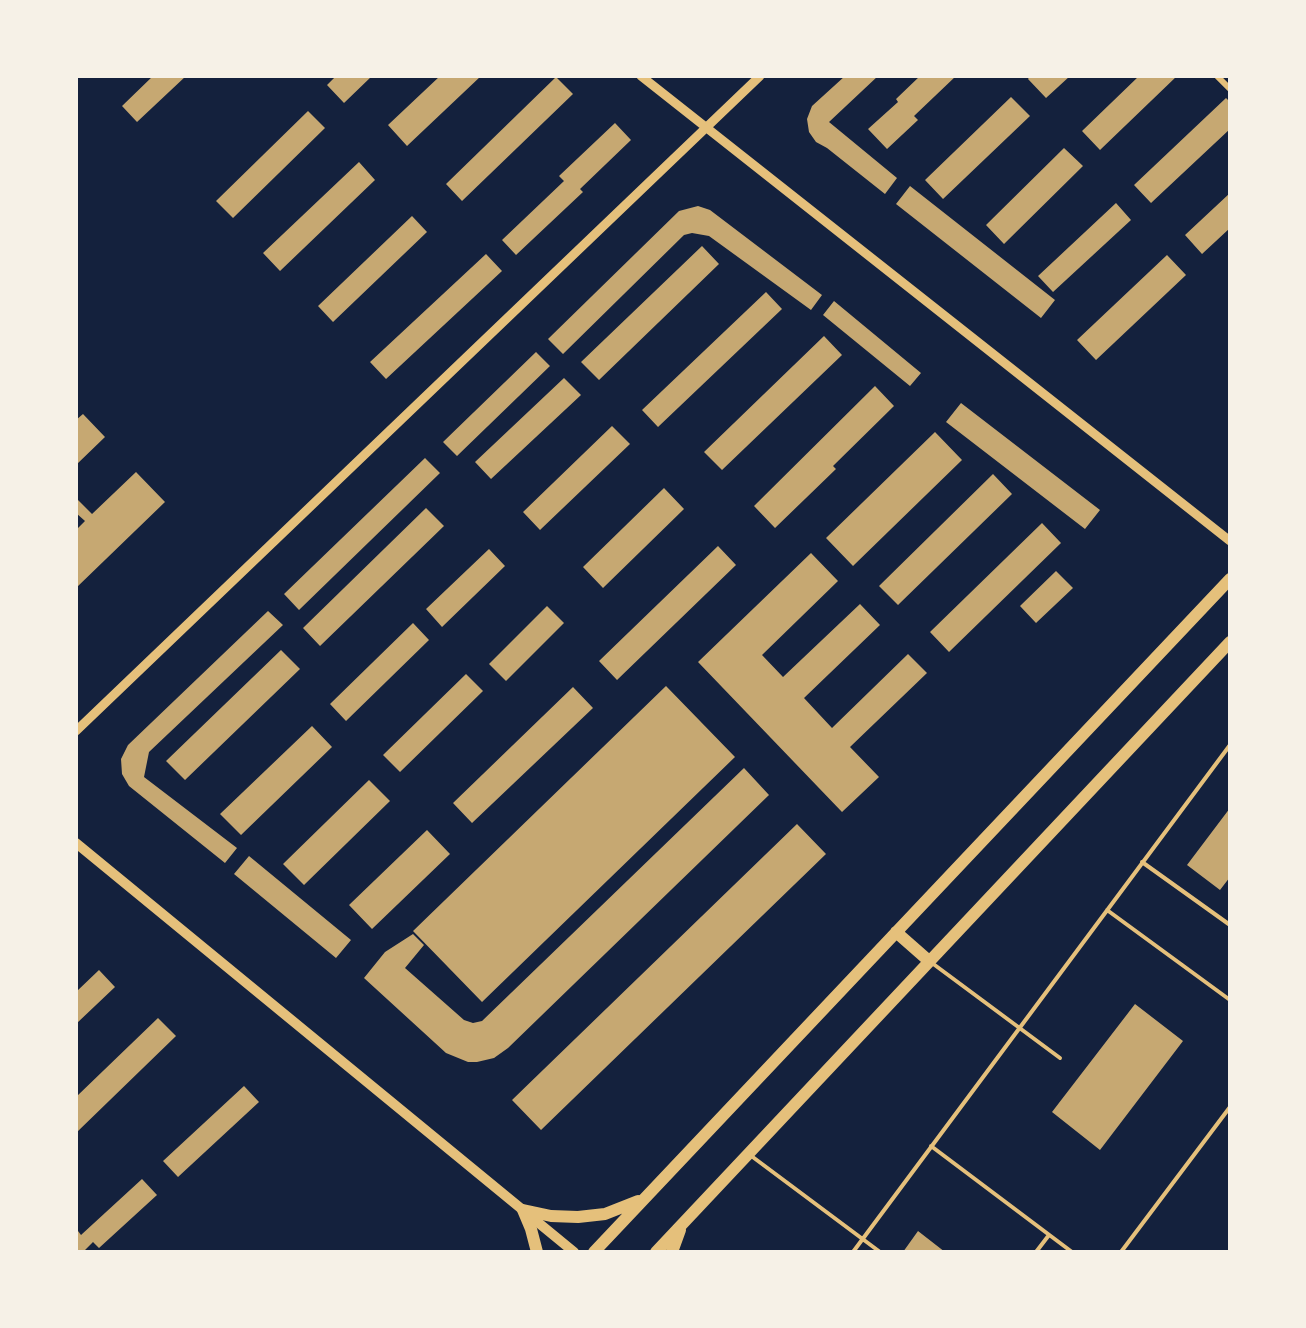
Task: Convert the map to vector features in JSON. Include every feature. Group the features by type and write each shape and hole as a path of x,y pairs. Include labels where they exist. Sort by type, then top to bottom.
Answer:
{"main road":[{"path":"594,1251 1230,579"},
{"path":"656,1251 1230,642"},
{"path":"76,843 574,1251"},
{"path":"896,932 929,961"},
{"path":"523,1210 550,1216 591,1216 618,1210 643,1199"},
{"path":"523,1210 537,1251"},
{"path":"672,1251 688,1216"}],"street":[{"path":"640,76 1230,541"},
{"path":"76,731 760,76"},
{"path":"1218,76 1230,89"}],"lane":[{"path":"853,1251 1230,745"},
{"path":"1142,862 1230,925"},
{"path":"1107,910 1230,1000"},
{"path":"929,961 1060,1058"},
{"path":"1121,1251 1230,1107"},
{"path":"932,1146 1072,1251"},
{"path":"747,1153 880,1251"},
{"path":"1036,1251 1049,1235"}],"building":[{"path":"153,76 186,76 137,122 122,106"},
{"path":"336,76 372,76 344,103 327,85"},
{"path":"440,76 481,76 407,146 388,125"},
{"path":"845,76 878,76 829,122 897,178 885,194 827,148 816,142 809,132 807,119 812,106"},
{"path":"920,76 956,76 914,116 918,120 887,149 868,129 898,102 896,99"},
{"path":"1030,76 1070,76 1046,98 1028,79"},
{"path":"1139,76 1177,76 1100,150 1082,131"},
{"path":"556,77 573,94 462,201 446,184"},
{"path":"1011,97 1030,116 943,199 925,180"},
{"path":"1226,98 1230,102 1230,129 1151,203 1134,185"},
{"path":"308,111 325,128 233,218 216,201"},
{"path":"615,123 631,140 580,189 583,192 516,255 502,240 564,181 559,176"},
{"path":"1064,148 1083,166 1004,244 986,225"},
{"path":"359,162 375,180 280,271 263,253"},
{"path":"910,186 1055,300 1041,318 896,204"},
{"path":"1230,193 1230,228 1202,254 1185,235"},
{"path":"1116,203 1131,220 1053,292 1038,276"},
{"path":"698,206 710,210 822,295 811,310 709,236 692,233 684,235 563,354 548,339 679,211"},
{"path":"412,216 427,232 333,322 318,306"},
{"path":"702,246 719,264 599,380 581,362"},
{"path":"486,254 502,271 386,379 370,362"},
{"path":"1167,255 1186,275 1096,360 1077,340"},
{"path":"766,292 782,309 658,427 642,410"},
{"path":"834,301 921,373 910,386 823,315"},
{"path":"824,336 842,355 722,470 704,452"},
{"path":"536,352 550,366 457,456 443,442"},
{"path":"564,378 581,395 491,479 475,462"},
{"path":"875,386 894,406 833,466 836,469 775,528 754,506"},
{"path":"961,403 1100,510 1085,529 946,422"},
{"path":"83,414 105,437 76,465 76,420"},
{"path":"612,426 630,444 540,530 523,512"},
{"path":"935,432 962,460 853,566 826,538"},
{"path":"425,458 440,473 299,610 284,594"},
{"path":"136,472 165,502 76,588 76,530 85,521 76,513 76,498 92,514"},
{"path":"993,474 1012,494 898,605 879,586"},
{"path":"664,488 684,509 603,588 583,567"},
{"path":"426,508 444,526 320,646 303,628"},
{"path":"1042,523 1061,543 949,652 930,632"},
{"path":"718,546 736,565 617,680 599,661"},
{"path":"489,549 505,566 442,627 426,609"},
{"path":"811,553 838,581 762,655 783,677 860,604 880,625 804,698 832,728 908,654 927,673 850,747 879,777 842,812 698,662"},
{"path":"1056,571 1073,588 1036,623 1020,606"},
{"path":"547,606 564,623 506,681 489,664"},
{"path":"268,611 283,625 149,752 144,777 237,848 225,863 129,786 122,774 121,759 128,745"},
{"path":"413,623 429,640 346,721 330,704"},
{"path":"281,650 300,669 185,780 166,761"},
{"path":"466,674 483,691 400,772 383,755"},
{"path":"666,686 735,757 482,1002 413,931"},
{"path":"573,687 593,708 472,823 453,803"},
{"path":"312,726 332,747 241,835 220,814"},
{"path":"744,768 769,795 508,1048 494,1058 468,1062 446,1053 364,978 385,952 413,934 424,945 405,968 464,1020 473,1023 482,1021"},
{"path":"369,780 390,801 304,885 283,864"},
{"path":"1230,808 1230,877 1220,890 1187,865"},
{"path":"797,824 826,854 541,1130 512,1100"},
{"path":"427,830 450,854 372,929 349,905"},
{"path":"249,856 351,940 336,958 234,874"},
{"path":"99,970 115,987 76,1024 76,992"},
{"path":"1135,1004 1183,1041 1100,1150 1052,1112"},
{"path":"158,1018 176,1036 76,1133 76,1097"},
{"path":"244,1086 259,1102 178,1177 163,1161"},
{"path":"142,1179 157,1195 99,1248 93,1242 83,1252 76,1252 76,1233 78,1231 81,1235"},
{"path":"918,1231 945,1252 903,1252"}]}
